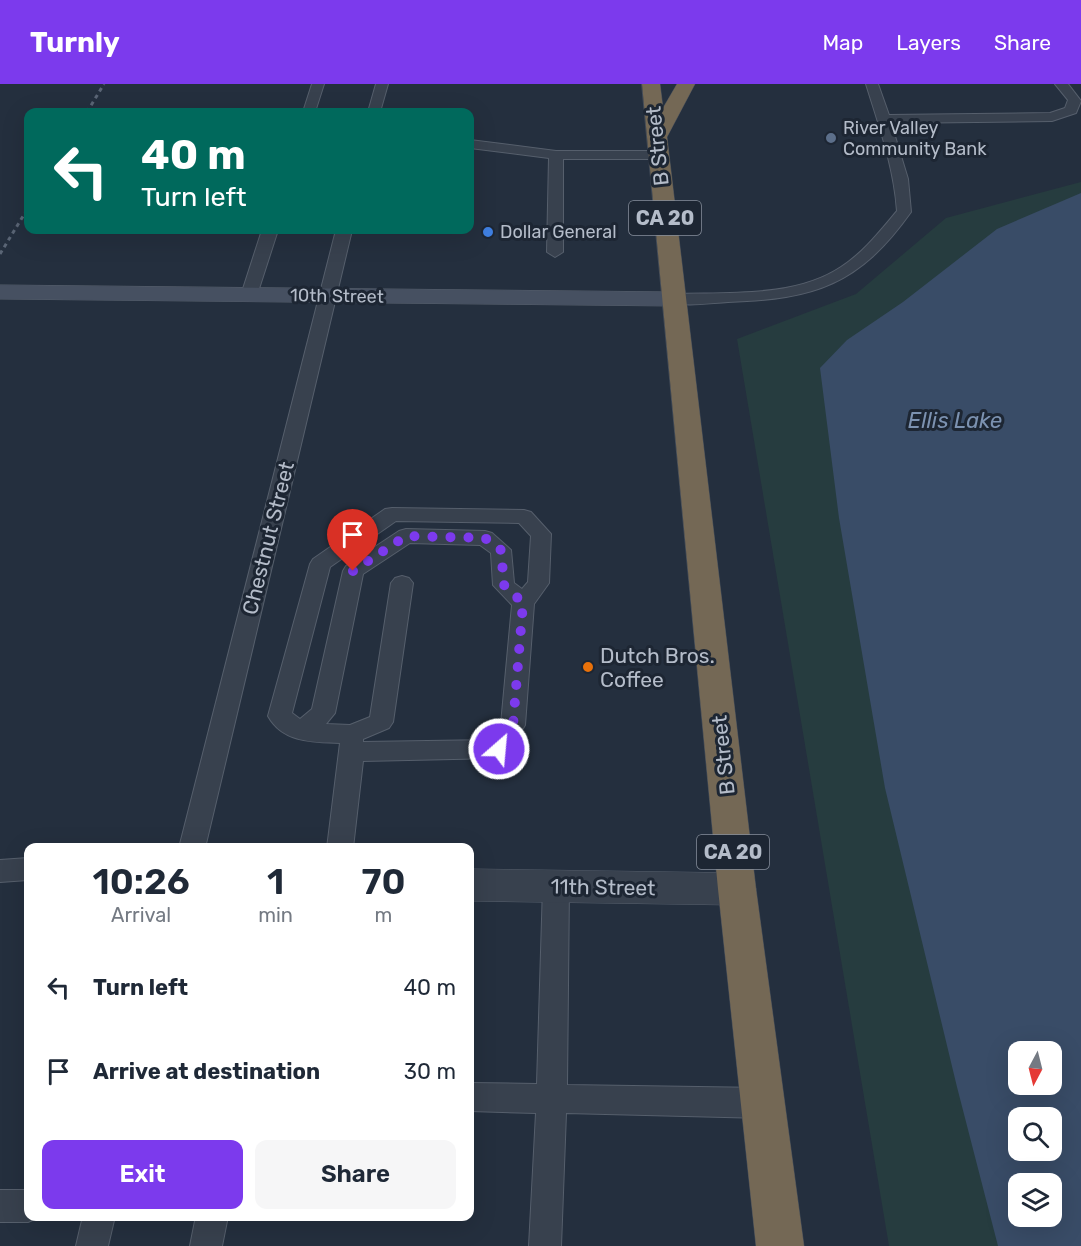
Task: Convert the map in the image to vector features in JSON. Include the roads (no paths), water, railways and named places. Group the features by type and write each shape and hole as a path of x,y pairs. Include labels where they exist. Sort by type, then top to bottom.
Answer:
{"highway":[{"name":"B Street","path":"651,84 737,890 780,1246"},
{"path":"657,147 686,84"}],"street":[{"name":"10th Street","path":"0,292 674,298"},
{"name":"11th Street","path":"474,885 737,890"}],"lane":[{"path":"310,108 318,84"},
{"path":"375,108 382,84"},
{"path":"674,298 778,292 818,284 838,276 883,237 904,212 903,186 899,165 872,84"},
{"path":"884,119 1052,117 1071,110 1075,100 1060,84"},
{"path":"474,144 556,155 657,147"},
{"path":"555,252 556,155"},
{"path":"249,295 269,234"},
{"name":"Chestnut Street","path":"193,843 343,234"},
{"path":"392,514 524,517 541,534 538,583 523,603 513,725 499,749 352,743 301,732 280,716 320,564 392,514"},
{"path":"301,732 323,713 353,571 406,536 485,538 501,550 504,585 523,603"},
{"path":"341,843 352,743 381,722 402,583"},
{"path":"0,871 24,869"},
{"path":"545,1246 552,1100 556,886"},
{"path":"474,1097 764,1103"},
{"path":"0,1206 24,1206"},
{"path":"92,1246 98,1221"},
{"path":"206,1246 211,1221"}],"water":[{"name":"Ellis Lake","path":"1081,193 1081,1246 998,1246 885,788 839,518 820,368 847,340 903,302 997,229"}],"railway":[{"path":"89,108 104,84"},
{"path":"0,254 24,215"}],"place":[{"name":"River Valley Community Bank","path":"831,138"},
{"name":"Dollar General","path":"488,232"},
{"name":"Dutch Bros. Coffee","path":"588,667"}]}
